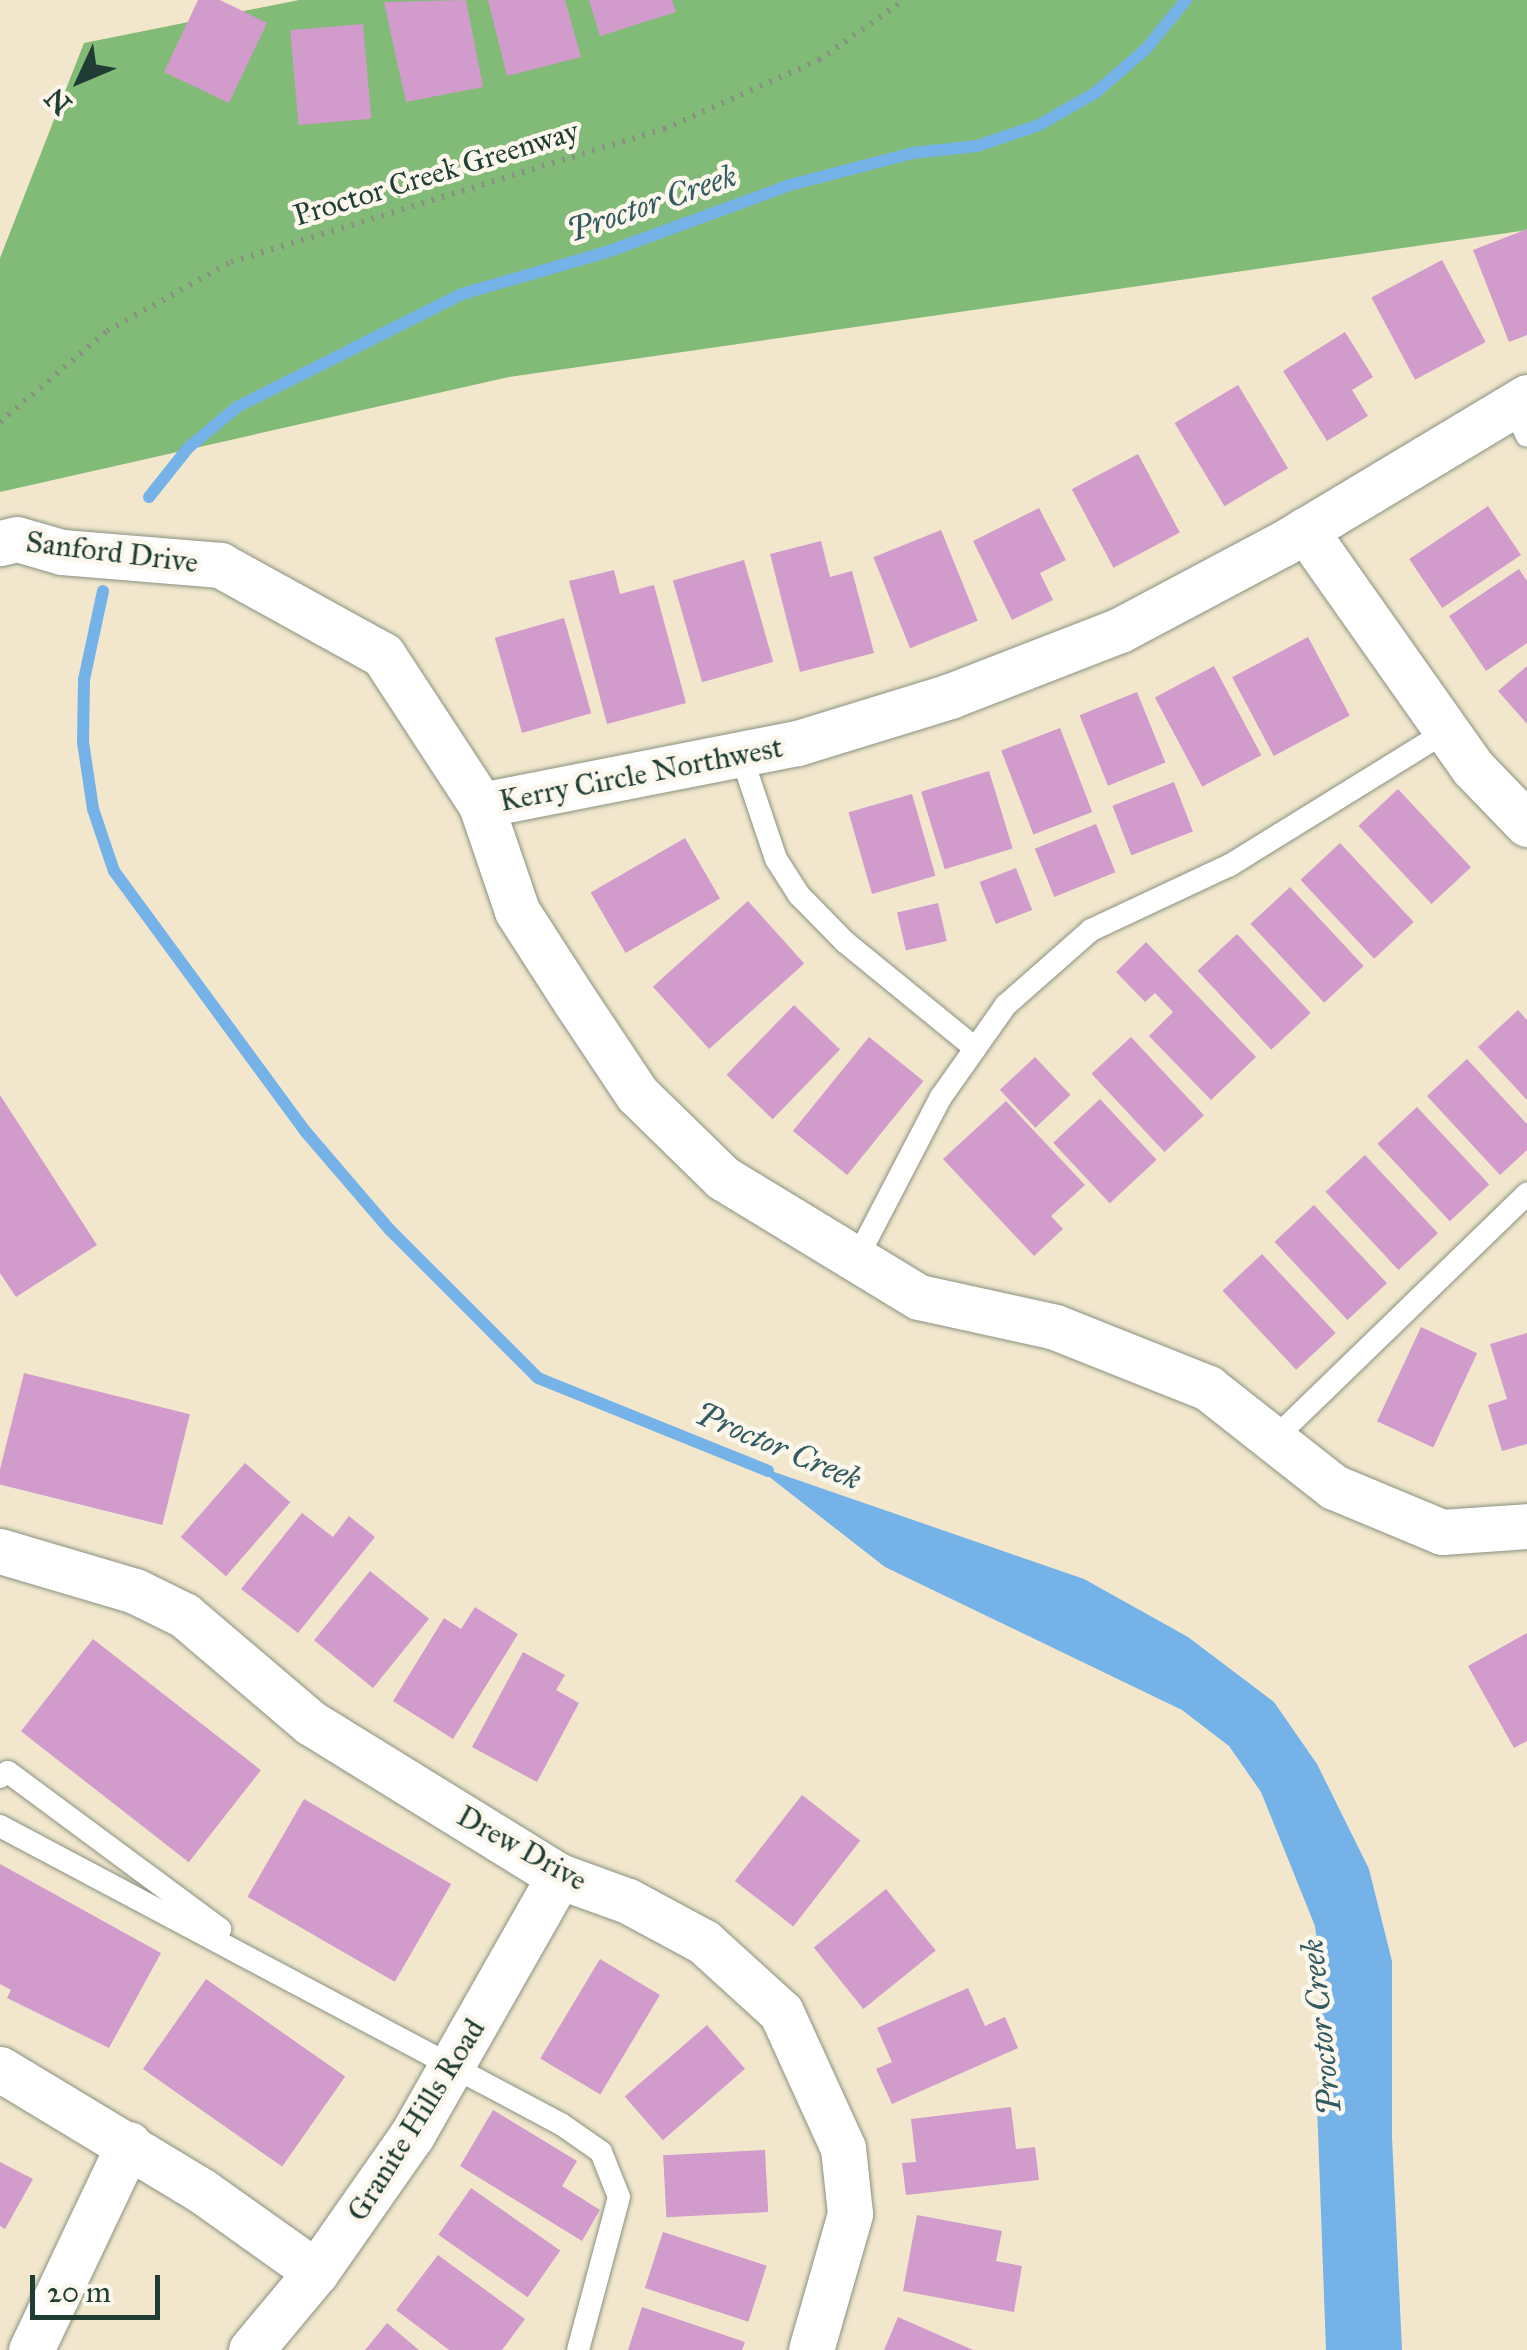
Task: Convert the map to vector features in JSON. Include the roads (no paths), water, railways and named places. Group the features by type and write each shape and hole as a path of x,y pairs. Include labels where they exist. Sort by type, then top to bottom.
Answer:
{"street":[{"name":"Kerry Circle Northwest","path":"1522,412 1120,630 950,696 740,755 481,804 517,911 637,1094 723,1178 919,1297 1055,1327 1208,1388 1334,1487 1442,1532 1527,1526"},
{"path":"1305,530 1448,732 1527,824"},
{"name":"Sanford Drive","path":"0,543 17,539 62,552 220,565 383,655 481,804"},
{"name":"Drew Drive","path":"0,1551 135,1591 184,1615 311,1723 559,1876 628,1902 704,1942 781,2012 812,2068 844,2148 850,2214 810,2350"},
{"name":"Granite Hills Road","path":"251,2350 316,2272 456,2067 559,1876"},
{"path":"0,2069 129,2144 316,2272"},
{"path":"31,2350 129,2144"}],"lane":[{"path":"856,1260 941,1098 1006,1005 1091,930 1230,865 1448,732"},
{"path":"740,755 776,860 799,895 845,942 975,1048"},
{"path":"1273,1440 1527,1194"},
{"path":"0,1777 8,1772 279,1973"},
{"path":"0,1826 456,2067 601,2152 619,2197 578,2350"}],"water":[{"path":"754,1465 1084,1579 1188,1637 1274,1702 1317,1764 1369,1869 1392,1961 1392,2137 1402,2350 1326,2350 1317,2105 1322,1979 1315,1926 1261,1792 1229,1746 1182,1710 885,1567"}],"waterway":[{"name":"Proctor Creek","path":"149,497 188,448 237,407 462,294 607,252 790,185 913,153 977,146 1039,125 1095,93 1146,49 1186,0"},
{"name":"Proctor Creek","path":"103,591 84,680 83,742 93,809 114,871 305,1131 390,1230 538,1378 768,1471"}]}
